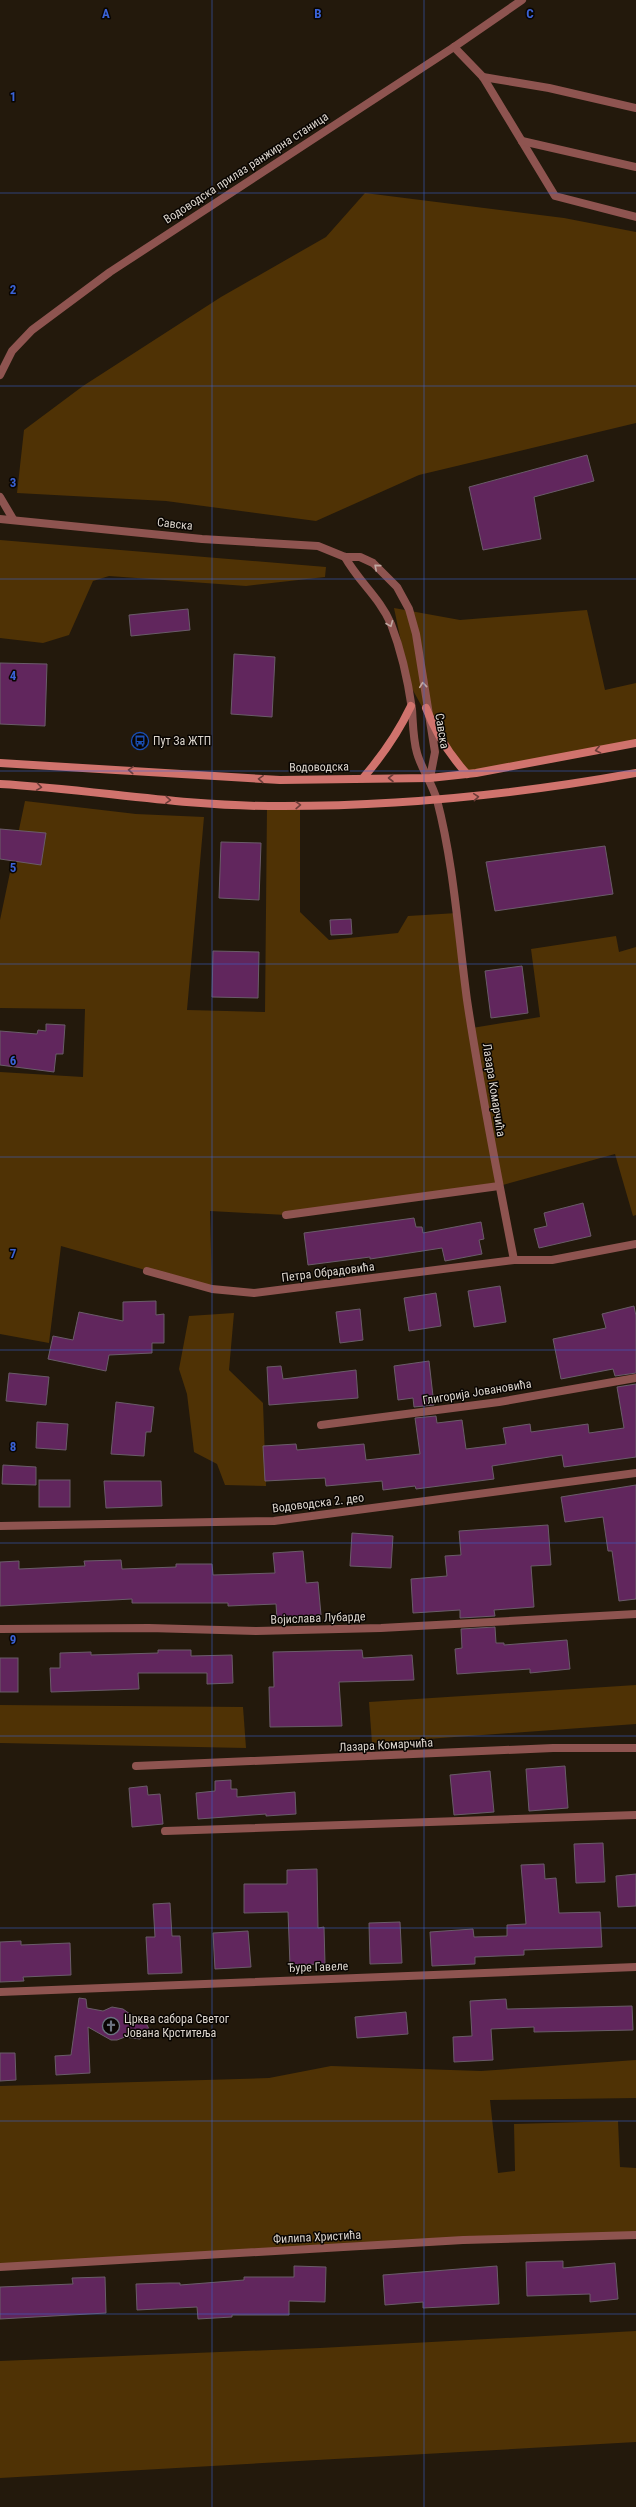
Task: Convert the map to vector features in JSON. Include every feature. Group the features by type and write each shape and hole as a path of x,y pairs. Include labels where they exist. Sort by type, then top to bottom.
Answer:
{"main road":[{"path":"363,778 385,752 399,732 411,706"},
{"path":"426,708 435,731 447,752 467,774"},
{"name":"Водоводска","path":"0,763 280,780 430,778 467,774 636,743"},
{"path":"0,784 137,798 267,806 437,801 568,785 636,773"}],"street":[{"name":"Водоводска прилаз ранжирна станица","path":"0,375 12,351 32,330 110,272 454,47 522,0"},
{"path":"454,47 483,77 555,196 636,217"},
{"path":"483,77 549,88 636,108"},
{"path":"522,141 636,167"},
{"path":"0,497 13,520"},
{"name":"Савска","path":"0,519 202,539 318,546 345,558 360,557 373,563 397,587 408,609 416,634 426,708 435,752 430,778"},
{"name":"Савска","path":"345,558 351,568 380,602 391,624 402,658 411,706 417,754 430,778 437,801"},
{"name":"Лазара Комарчића","path":"437,801 449,858 469,1008 499,1186 514,1260"},
{"path":"286,1215 499,1186"},
{"path":"514,1260 552,1260 636,1244"},
{"name":"Петра Обрадовића","path":"147,1271 212,1289 254,1293 514,1260"},
{"name":"Глигорија Јовановића","path":"321,1425 476,1405 636,1378"},
{"name":"Водоводска 2. део","path":"0,1526 274,1521 636,1473"},
{"name":"Војислава Лубарде","path":"0,1629 149,1628 256,1631 381,1628 636,1614"},
{"name":"Лазара Комарчића","path":"136,1766 553,1748 636,1748"},
{"path":"165,1831 636,1815"},
{"name":"Ђуре Гавеле","path":"0,1992 636,1967"},
{"name":"Филипа Христића","path":"0,2267 463,2240 636,2235"}],"shaded area":[{"path":"365,193 564,218 636,232 636,423 419,475 316,521 166,501 17,493 24,430 83,386 221,297 326,237"},
{"path":"0,540 326,567 325,577 246,586 109,576 93,581 69,635 43,643 0,638"},
{"path":"394,608 460,620 587,610 605,690 636,683 636,743 467,774 447,752 410,685"},
{"path":"25,801 136,814 204,817 187,1010 265,1012 267,806 300,805 300,912 329,940 398,933 408,916 457,913 472,1028 540,1017 531,949 616,936 619,952 636,947 636,1215 633,1216 615,1154 499,1186 286,1215 210,1211 212,1289 61,1246 49,1343 0,1334 0,1072 83,1077 85,1009 0,1008 0,920"},
{"path":"234,1313 229,1370 263,1403 266,1486 225,1485 217,1464 194,1452 187,1394 179,1369 189,1316"},
{"path":"636,1685 636,1724 372,1743 369,1702"},
{"path":"0,1705 243,1707 246,1748 0,1743"},
{"path":"636,2060 636,2098 490,2100 498,2173 515,2171 514,2124 618,2121 620,2167 636,2168 636,2235 0,2267 0,2086 269,2078 331,2066 481,2071"},
{"path":"636,2331 636,2442 0,2478 0,2361 320,2348"}],"building":[{"path":"587,455 594,481 534,497 541,539 483,550 469,487"},
{"path":"188,609 190,630 131,636 129,615"},
{"path":"234,654 275,657 272,717 231,714"},
{"path":"0,663 47,664 45,726 0,724"},
{"path":"0,829 46,833 41,865 0,859"},
{"path":"221,842 261,843 259,900 219,898"},
{"path":"605,846 613,894 495,911 486,862"},
{"path":"351,919 352,934 331,935 330,920"},
{"path":"213,951 259,952 258,998 212,997"},
{"path":"522,966 528,1013 491,1018 485,971"},
{"path":"46,1024 65,1025 63,1054 56,1054 54,1072 0,1065 0,1031 37,1034 38,1030 46,1031"},
{"path":"583,1203 591,1236 539,1248 534,1229 547,1226 544,1213"},
{"path":"414,1218 416,1227 422,1227 423,1233 481,1222 484,1239 479,1240 482,1254 445,1261 442,1248 370,1259 370,1257 308,1265 304,1233"},
{"path":"500,1286 506,1322 474,1327 468,1291"},
{"path":"436,1293 441,1326 409,1331 404,1298"},
{"path":"156,1301 156,1315 164,1314 164,1343 152,1343 152,1353 109,1355 106,1371 48,1359 53,1336 73,1340 79,1312 123,1321 123,1302"},
{"path":"634,1306 636,1316 636,1373 615,1376 613,1369 561,1379 553,1339 606,1328 602,1314"},
{"path":"360,1309 363,1340 340,1343 336,1312"},
{"path":"429,1361 434,1405 414,1407 413,1398 398,1400 394,1366"},
{"path":"281,1366 283,1379 356,1370 358,1398 269,1405 267,1367"},
{"path":"9,1373 49,1377 46,1405 6,1401"},
{"path":"636,1384 636,1457 564,1467 562,1455 492,1466 494,1479 416,1489 415,1486 383,1490 382,1481 326,1486 325,1478 265,1481 263,1446 296,1444 297,1450 364,1444 366,1460 420,1454 415,1418 436,1416 437,1423 462,1420 466,1449 506,1444 503,1428 530,1424 531,1432 588,1424 589,1433 624,1428 617,1387"},
{"path":"116,1402 154,1407 151,1432 146,1432 144,1456 111,1454"},
{"path":"37,1422 68,1424 66,1450 36,1448"},
{"path":"3,1465 36,1467 36,1485 2,1484"},
{"path":"39,1480 70,1480 70,1507 39,1507"},
{"path":"104,1481 161,1481 162,1506 106,1508"},
{"path":"636,1485 636,1599 619,1601 612,1551 608,1551 603,1517 565,1522 561,1497"},
{"path":"548,1525 551,1565 531,1566 534,1607 494,1610 495,1616 460,1618 460,1610 413,1613 411,1579 447,1576 445,1556 461,1555 459,1531"},
{"path":"352,1533 393,1536 391,1568 350,1566"},
{"path":"303,1551 306,1583 318,1582 321,1615 277,1619 276,1604 228,1606 228,1603 132,1603 132,1599 0,1606 0,1562 19,1561 19,1569 85,1566 84,1561 121,1560 122,1569 176,1567 176,1564 212,1564 213,1575 275,1573 273,1553"},
{"path":"495,1627 496,1643 504,1643 504,1645 567,1640 570,1669 530,1673 530,1669 457,1674 455,1649 462,1648 461,1629"},
{"path":"158,1650 191,1650 191,1656 232,1655 233,1683 207,1684 207,1673 138,1673 139,1689 51,1692 50,1668 60,1668 60,1653 91,1652 91,1655 158,1653"},
{"path":"362,1650 363,1658 412,1655 414,1680 339,1682 342,1726 270,1727 269,1687 274,1687 273,1652"},
{"path":"0,1658 18,1658 18,1692 0,1692"},
{"path":"565,1766 568,1808 529,1811 526,1769"},
{"path":"490,1771 494,1812 454,1815 450,1775"},
{"path":"231,1780 231,1789 237,1789 237,1797 295,1792 296,1814 266,1816 266,1814 198,1819 196,1793 215,1791 215,1781"},
{"path":"147,1786 148,1795 160,1794 163,1824 132,1827 129,1788"},
{"path":"603,1843 605,1882 576,1883 574,1844"},
{"path":"544,1864 545,1879 556,1878 559,1913 600,1912 602,1947 524,1950 524,1955 475,1957 475,1964 432,1966 430,1932 473,1929 474,1937 507,1936 507,1925 526,1924 521,1865"},
{"path":"317,1869 318,1928 324,1927 325,1964 290,1965 288,1912 244,1913 244,1884 287,1884 287,1870"},
{"path":"636,1874 636,1906 618,1907 616,1876"},
{"path":"170,1903 172,1936 180,1936 182,1973 148,1974 146,1937 155,1937 153,1904"},
{"path":"400,1922 402,1963 370,1964 369,1923"},
{"path":"248,1931 251,1967 215,1969 213,1933"},
{"path":"21,1941 21,1945 70,1943 71,1975 23,1977 24,1981 0,1982 0,1942"},
{"path":"79,1998 86,1999 87,2008 103,2011 112,2007 123,2009 130,2014 144,2019 149,2029 140,2039 125,2037 117,2040 111,2040 88,2027 90,2073 56,2075 55,2056 71,2055"},
{"path":"506,1999 507,2009 632,2006 633,2030 534,2032 534,2027 491,2029 493,2060 454,2062 453,2037 472,2036 470,2001"},
{"path":"406,2012 408,2034 357,2038 355,2017"},
{"path":"0,2053 15,2053 16,2080 0,2081"},
{"path":"563,2261 563,2268 615,2263 618,2299 590,2302 590,2294 527,2296 526,2262"},
{"path":"294,2266 326,2267 325,2302 289,2301 289,2315 232,2315 232,2317 198,2319 197,2307 137,2310 136,2284 180,2283 180,2285 244,2280 244,2277 294,2277"},
{"path":"497,2266 499,2304 423,2308 423,2302 385,2305 383,2275"},
{"path":"105,2277 106,2313 0,2319 0,2287 73,2284 72,2278"}],"place":[{"name":"Пут За ЖТП","path":"140,741"},
{"name":"Црква сабора Светог Јована Крститеља","path":"111,2026"}]}
